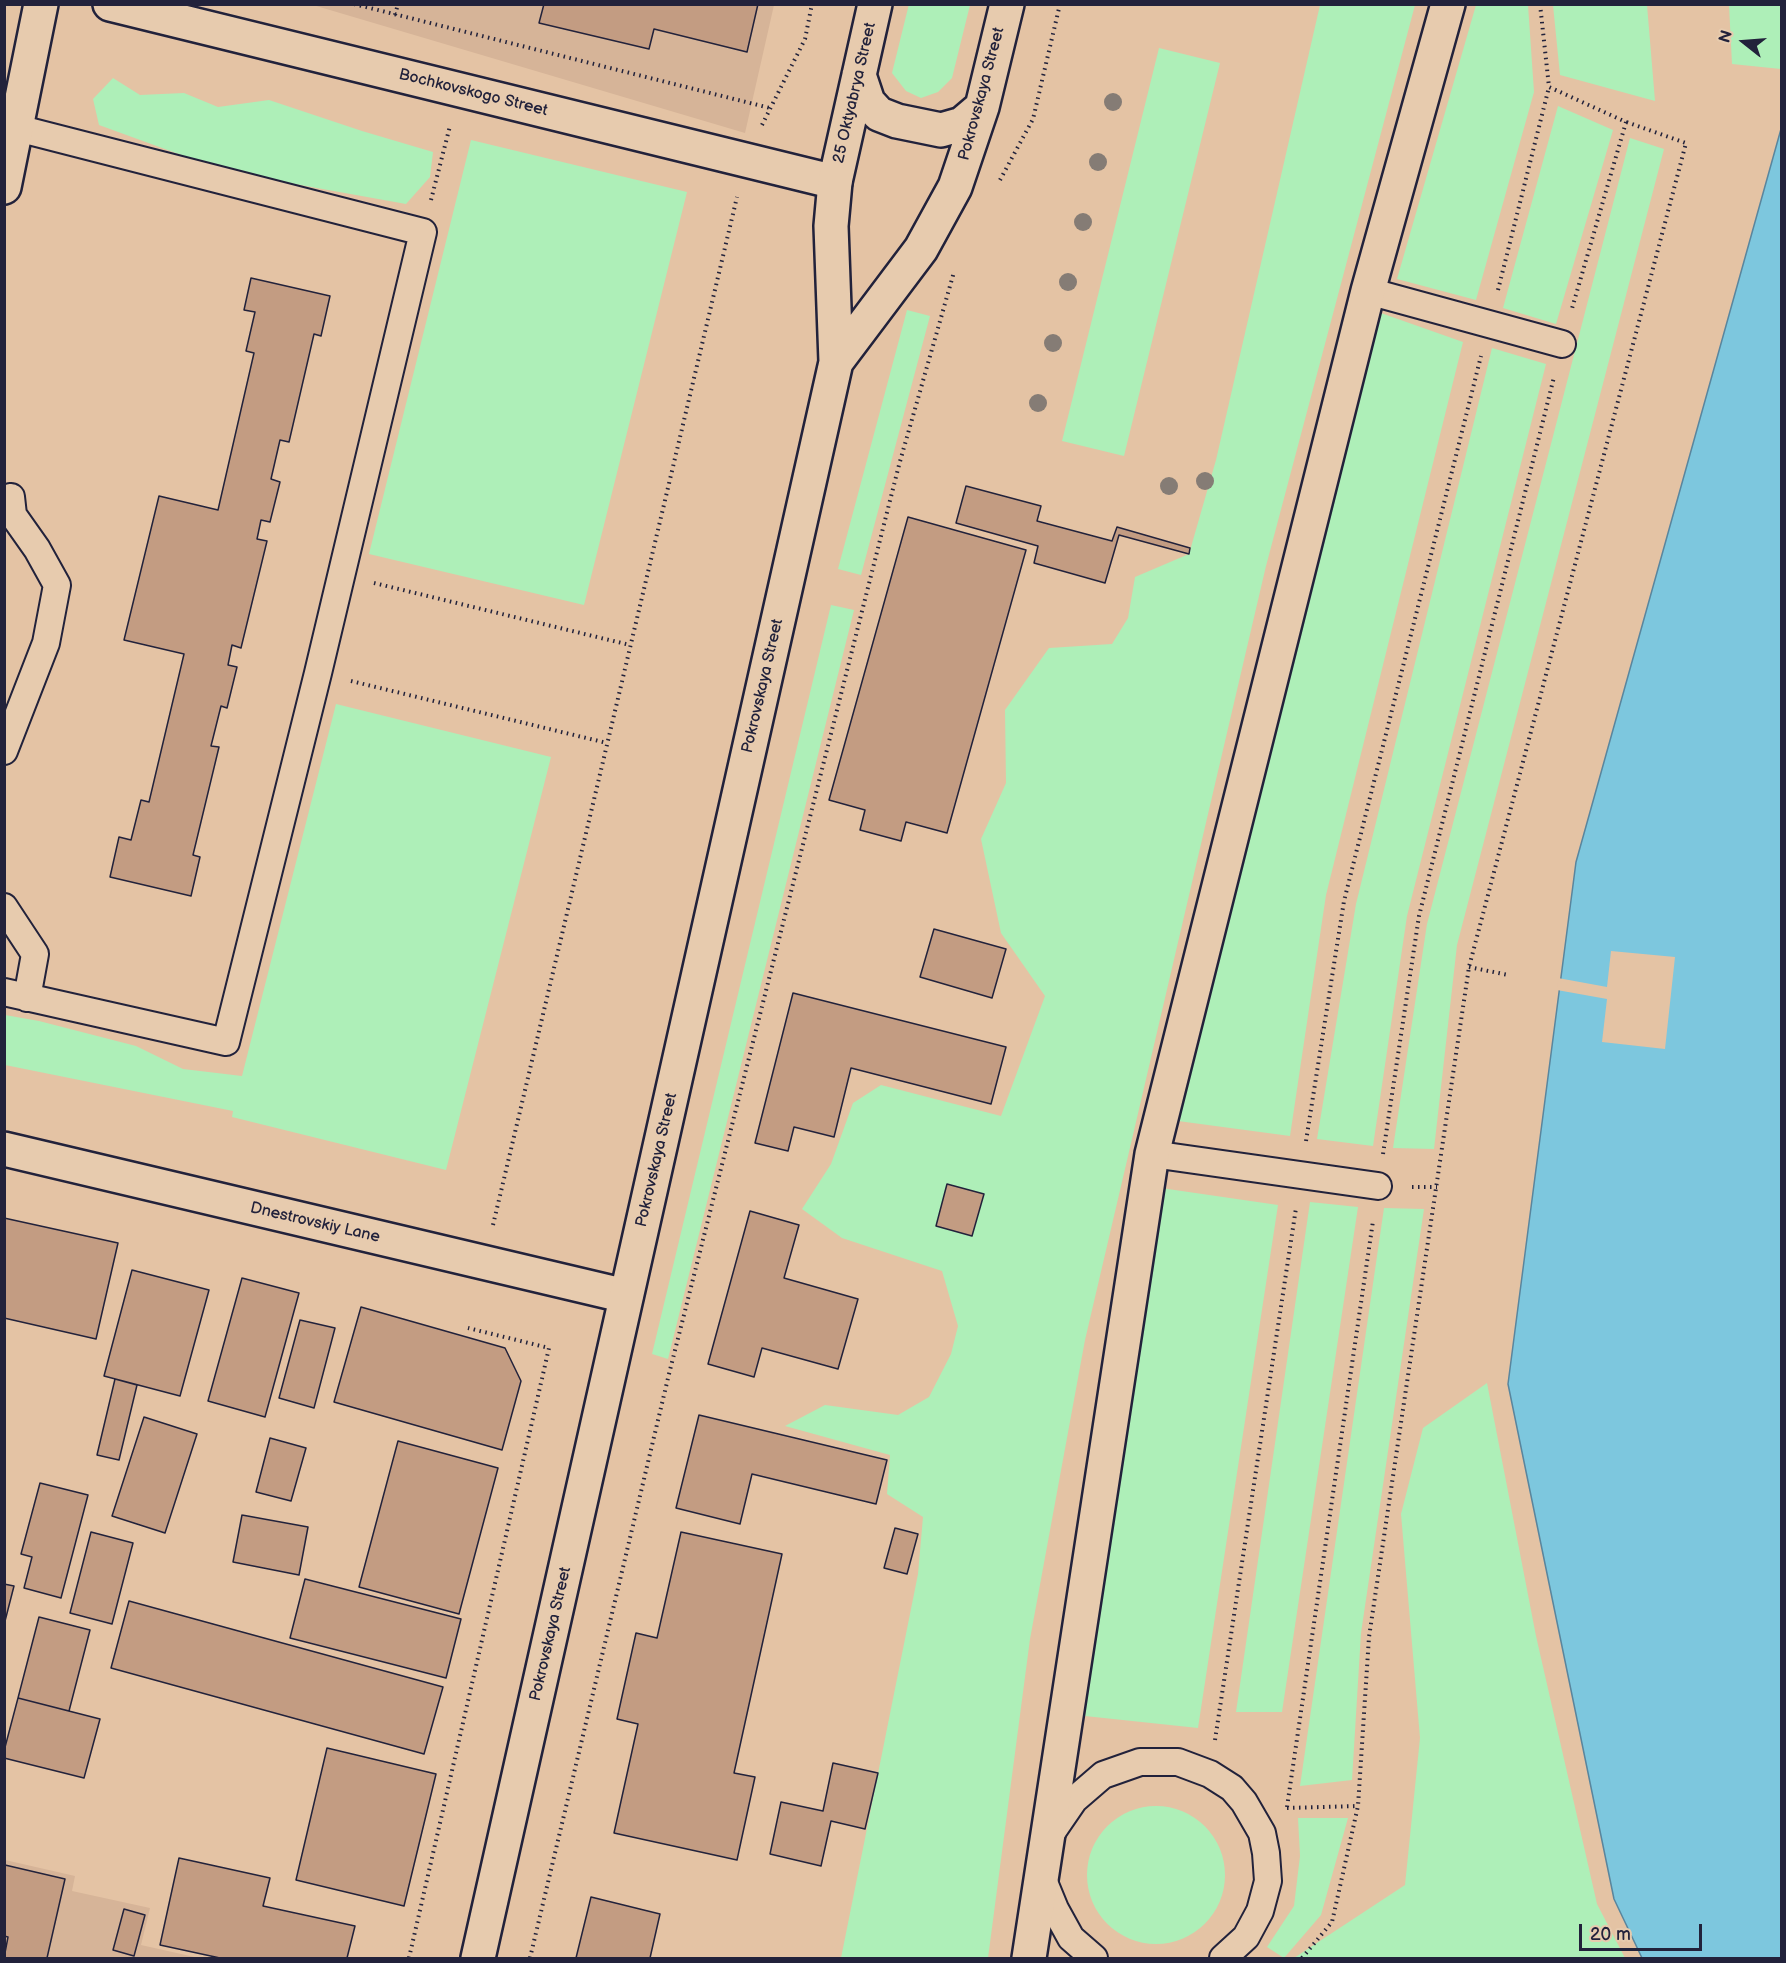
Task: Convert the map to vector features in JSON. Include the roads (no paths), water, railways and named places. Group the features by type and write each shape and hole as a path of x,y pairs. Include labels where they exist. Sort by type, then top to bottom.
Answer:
{"street":[{"path":"4,187 41,4"},
{"name":"Bochkovskogo Street","path":"110,4 835,182"},
{"name":"25 Oktyabrya Street","path":"835,182 875,4"},
{"name":"Pokrovskaya Street","path":"836,362 921,249 955,187 982,107 1006,4"},
{"path":"1029,1959 1152,1154 1368,291 1448,4"},
{"path":"859,75 868,102 879,114 897,121 941,130 962,124 982,107"},
{"name":"Pokrovskaya Street","path":"478,1959 836,362 831,226 835,182"},
{"name":"Dnestrovskiy Lane","path":"4,1149 626,1296"}],"lane":[{"path":"4,907 35,954 16,995 226,1042 318,673 423,232 17,128"},
{"path":"1368,291 1562,344"},
{"path":"4,751 46,643 57,585 37,549 13,515 11,497"},
{"path":"1152,1154 1378,1186"},
{"path":"1046,1840 1074,1800 1104,1775 1140,1762 1178,1762 1210,1774 1232,1788 1244,1802 1262,1833 1268,1881 1260,1911 1246,1937 1223,1959"},
{"path":"1041,1875 1055,1909 1071,1938 1094,1959"}],"water":[{"path":"1781,129 1781,1958 1642,1958 1614,1899 1508,1384 1576,862"}]}
